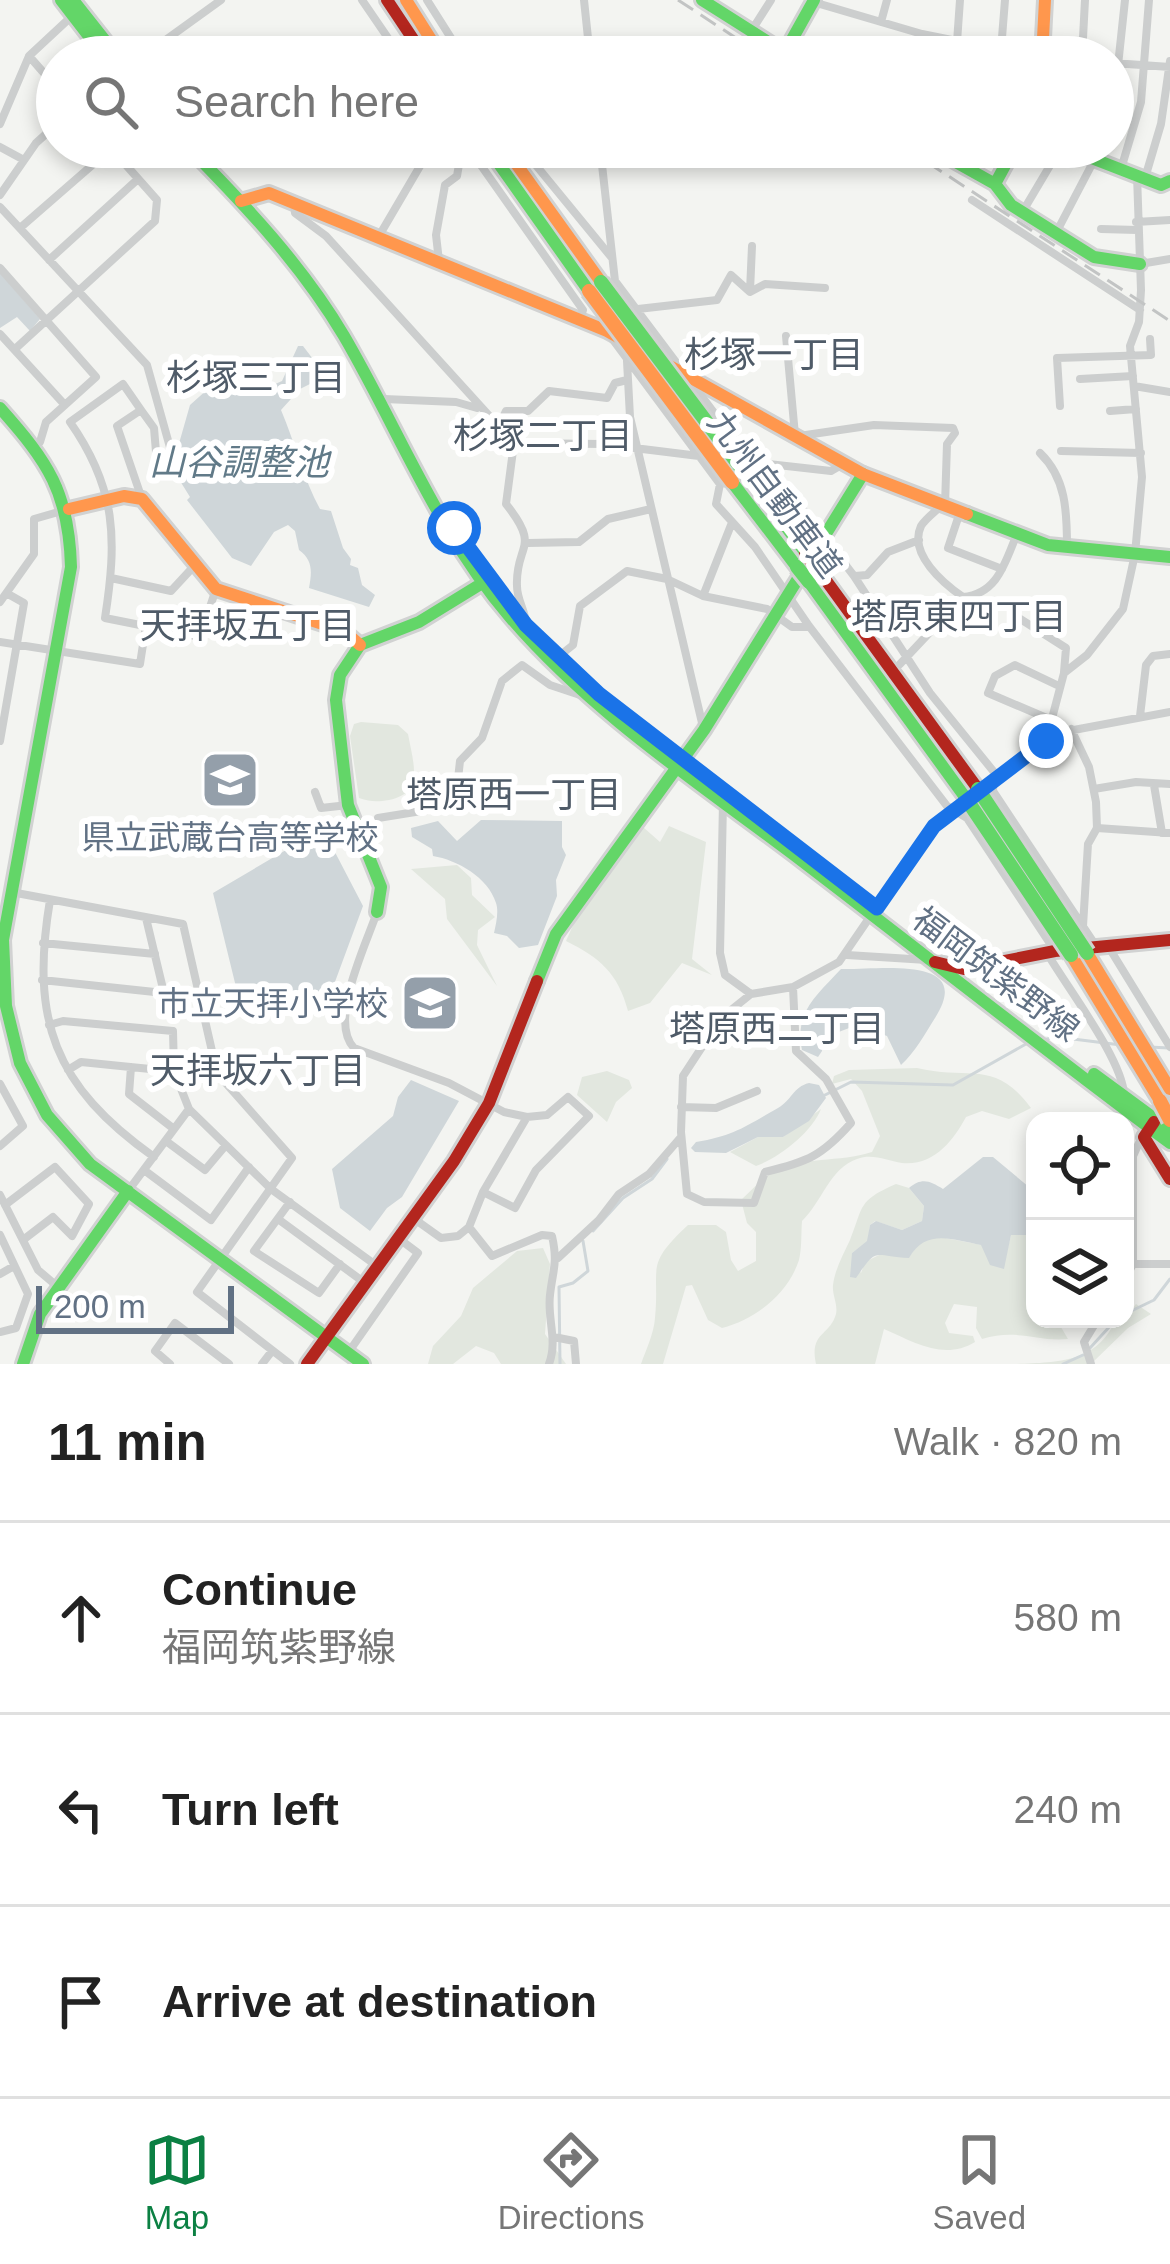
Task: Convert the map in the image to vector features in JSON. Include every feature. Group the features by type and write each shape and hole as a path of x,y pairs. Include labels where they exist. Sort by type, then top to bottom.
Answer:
{"main road":[{"path":"61,0 98,36"},
{"path":"387,0 411,36"},
{"path":"406,0 429,36"},
{"path":"702,0 728,7 761,36"},
{"path":"1041,36 1045,0"},
{"path":"797,36 813,1"},
{"name":"福岡筑紫野線","path":"211,168 245,199 343,334 435,511 528,632 592,699 875,911 932,961 1170,1130"},
{"name":"福岡筑紫野線","path":"218,168 318,282 350,330 440,507 486,581"},
{"name":"九州自動車道","path":"503,168 743,472 1077,951 1165,1095 1158,1122 1144,1137 1170,1179"},
{"name":"九州自動車道","path":"518,168 595,286"},
{"path":"966,168 995,184 1002,197 1103,261 1141,264"},
{"path":"995,184 1004,168"},
{"path":"1121,169 1161,184 1170,181"},
{"path":"245,199 266,193 581,314 843,464 943,506 1067,549 1170,556"},
{"path":"0,408 52,471 69,509 71,567 11,892 1,978 4,1037 64,1139 363,1364"},
{"path":"307,1364 489,1103 544,958 566,919 704,730 863,474"},
{"path":"69,509 107,499 142,499 216,589 344,631 360,645"},
{"path":"377,912 381,887 348,805 337,686 345,663 360,645 419,622 486,581"},
{"name":"福岡筑紫野線","path":"528,632 724,801 1158,1122 1170,1143"},
{"path":"932,961 964,969 1170,940"},
{"path":"23,1364 40,1314 128,1191"}],"street":[{"path":"171,36 221,0"},
{"path":"362,0 387,36"},
{"path":"427,0 450,36"},
{"path":"584,0 588,36"},
{"path":"752,30 771,0"},
{"path":"881,22 887,0"},
{"path":"957,36 960,0"},
{"path":"1001,36 1005,0"},
{"path":"1083,36 1085,0"},
{"path":"1120,36 1125,0"},
{"path":"1134,131 1145,65 1148,0"},
{"path":"813,1 929,36"},
{"path":"47,36 72,8"},
{"path":"0,124 36,48"},
{"path":"29,56 36,64"},
{"path":"1064,674 1087,656 1120,615 1135,554 1141,453 1131,355 1140,310 1136,226 1141,177 1162,124 1170,65 1134,64"},
{"path":"0,147 24,160"},
{"path":"0,195 36,147"},
{"path":"20,228 89,168"},
{"path":"15,349 155,221 157,200 129,168"},
{"path":"379,236 419,168"},
{"path":"439,261 436,235 445,185 459,168"},
{"path":"480,168 581,314 625,294"},
{"path":"538,168 613,259"},
{"path":"603,168 615,281 684,370 743,472"},
{"path":"1023,211 1049,168"},
{"path":"1056,233 1090,168"},
{"path":"49,260 138,179"},
{"path":"972,200 1140,310"},
{"path":"294,204 295,213 326,236 514,443 698,455 743,472 768,464 831,471 843,464"},
{"path":"0,207 147,365 171,451 156,452 154,428 123,384 70,422 95,464 107,499 113,541 105,619 200,637 216,589"},
{"path":"1101,229 1170,220"},
{"path":"750,292 752,246"},
{"path":"1141,264 1170,259"},
{"path":"0,268 96,377 46,422 40,442"},
{"path":"636,309 717,300 731,275 750,292"},
{"path":"750,292 765,284 825,288"},
{"path":"607,331 720,484 716,504 755,547 809,626 866,690 955,811 967,818 1077,951 1167,1033 1170,1046"},
{"path":"0,334 64,404"},
{"path":"786,336 796,436 874,425 953,428 956,433 947,444 943,506 922,524 919,541 936,577 963,597 978,596 996,583 1017,534"},
{"path":"1060,406 1057,358 1150,355 1150,339"},
{"path":"626,359 637,448 704,730"},
{"path":"1080,379 1134,381 1170,392"},
{"path":"499,428 506,411 528,411 549,392 608,398 615,383 627,380"},
{"path":"384,399 456,401 480,409"},
{"path":"1110,410 1136,409"},
{"path":"141,410 117,426 142,499"},
{"path":"514,443 506,504 528,543 516,583 535,671"},
{"path":"1061,451 1141,453"},
{"path":"1040,452 1058,471 1067,516 1067,549"},
{"path":"768,464 854,576 904,661 994,772 993,791 1082,928"},
{"path":"0,741 5,682 23,603 4,598 34,554 34,519 69,509"},
{"path":"528,543 579,542 608,519 651,509"},
{"path":"960,512 948,548 1002,569"},
{"path":"703,596 731,524"},
{"path":"854,576 866,575 888,552 919,541"},
{"path":"111,578 171,591 196,564"},
{"path":"563,653 573,645 580,606 627,571 667,579 703,596 767,610 792,627 809,626"},
{"path":"904,661 963,597"},
{"path":"1017,616 1066,648 1046,741"},
{"path":"0,642 140,664 146,625"},
{"path":"1140,716 1146,665 1153,656 1170,654"},
{"path":"535,671 546,665"},
{"path":"1049,718 988,694 995,676 1016,665 1059,686"},
{"path":"378,818 440,808 456,797 460,761 482,738 502,682 519,666 535,671 550,685 592,699"},
{"path":"793,987 796,1051 826,1079 851,1123 807,1162 765,1172 754,1203 704,1202 687,1194 681,1137 683,1076 721,1018 751,994 793,987 845,955 924,838 1046,741 1071,729 1170,712"},
{"path":"1071,729 1094,789 1096,828 1088,844 1077,951 1104,1041 1124,1082 1124,1096"},
{"path":"1094,789 1136,782 1170,784"},
{"path":"1096,828 1166,833 1154,785"},
{"path":"315,792 321,808 348,805"},
{"path":"724,801 720,953 725,975 751,994"},
{"path":"11,892 183,924 212,1062 222,1082 292,1158 197,1292 290,1364"},
{"path":"50,900 42,980 50,1025 68,1070 97,1112 154,1157"},
{"path":"377,912 342,1016 348,1042 361,1052 449,1083 504,1112 548,1115 568,1097 589,1116 536,1170 514,1208 483,1192"},
{"path":"42,980 164,993 146,917"},
{"path":"43,943 155,954"},
{"path":"845,955 932,961"},
{"path":"50,1025 63,1021 173,1030 174,1071 189,1108 272,1189 377,1266"},
{"path":"68,1070 81,1062 174,1071 212,1062"},
{"path":"131,1067 129,1094 174,1129"},
{"path":"0,1084 23,1126 0,1146"},
{"path":"681,1107 716,1108 757,1091"},
{"path":"128,1191 189,1108"},
{"path":"412,1218 441,1238 458,1236 469,1227 483,1192 527,1117"},
{"path":"557,1259 620,1194 649,1174 681,1137"},
{"path":"166,1141 205,1170 226,1145"},
{"path":"1133,1220 1133,1156 1139,1143"},
{"path":"5,1205 55,1167 89,1204 71,1236 53,1217 23,1240"},
{"path":"144,1170 212,1220 249,1167"},
{"path":"0,1195 38,1270 58,1287"},
{"path":"290,1202 254,1251 319,1293 340,1264"},
{"path":"278,1219 365,1282"},
{"path":"469,1227 492,1256 542,1235 552,1236 557,1259 550,1295 554,1337 549,1364"},
{"path":"0,1235 28,1299 16,1328 0,1332"},
{"path":"348,1353 418,1253 398,1238"},
{"path":"1134,1264 1170,1264"},
{"path":"0,1274 14,1266"},
{"path":"170,1364 154,1351 175,1323 229,1364"},
{"path":"1091,1364 1084,1342 1093,1328"},
{"path":"554,1337 574,1341 577,1364"},
{"path":"262,1364 272,1351"}],"shaded area":[{"path":"354,724 398,725 408,734 414,775 408,791 400,796 377,801 359,798 350,736"},
{"path":"669,826 706,842 692,959 712,975 682,963 650,1003 628,1011 606,968 566,941 643,827 660,842"},
{"path":"457,865 471,878 472,895 495,917 478,930 477,945 497,986 447,919 445,899 411,869"},
{"path":"917,1068 993,1077 1018,1092 1031,1108 1009,1119 982,1111 966,1117 948,1143 924,1160 902,1163 869,1157 848,1163 802,1221 799,1260 779,1294 758,1312 722,1328 708,1320 692,1285 686,1286 663,1364 641,1364 654,1324 657,1267 674,1239 688,1225 716,1225 726,1232 738,1271 756,1261 756,1232 747,1223 741,1200 783,1168 872,1152 880,1136 862,1091 851,1079 832,1084 834,1076 849,1070"},
{"path":"607,1071 629,1080 632,1088 616,1102 607,1122 577,1095 582,1077"},
{"path":"821,1109 803,1135 765,1162 756,1166 730,1152 758,1137 783,1137"},
{"path":"896,1184 909,1188 924,1206 922,1221 902,1230 875,1221 870,1225 868,1241 852,1253 861,1273 865,1262 881,1254 909,1257 918,1243 935,1236 982,1245 1003,1268 1011,1235 1026,1235 1026,1328 1062,1328 1068,1339 1006,1335 982,1339 976,1328 977,1307 954,1304 945,1323 949,1333 973,1336 975,1342 940,1350 884,1329 875,1364 816,1364 815,1346 836,1314 836,1273 860,1212 874,1195"},
{"path":"543,1248 550,1264 545,1334 566,1364 501,1364 494,1353 476,1346 453,1364 428,1364 433,1346 461,1316 473,1288 517,1251"},
{"path":"1136,1304 1151,1314 1134,1324"},
{"path":"1111,1328 1128,1328 1091,1364 1017,1364 1075,1357"}],"water":[{"path":"0,273 40,319 30,331 17,317 0,328"},
{"name":"山谷調整池","path":"298,346 316,363 314,382 300,389 281,410 320,509 331,511 350,565 358,568 362,585 375,595 369,607 309,588 309,562 288,525 274,532 251,566 232,558 187,500 190,497 172,468 190,405 209,388 211,378 225,370 255,393 282,381"},
{"path":"481,820 562,821 566,855 538,945 519,948 507,936 494,933 497,907 486,885 452,861 433,856 432,849 412,837 411,828 438,821 457,841"},
{"path":"325,833 363,906 322,1017 236,987 213,893 303,840"},
{"path":"841,969 917,970 943,983 944,998 935,1018 901,1065 887,1036 857,1025 823,1038 818,1057 802,1050 804,1015"},
{"path":"411,1080 459,1101 402,1197 370,1231 340,1208 332,1169 393,1116 398,1097"},
{"path":"809,1083 819,1085 826,1098 809,1121 783,1137 758,1137 726,1153 691,1148 696,1142 748,1125"},
{"path":"983,1157 993,1157 1026,1184 1026,1235 1011,1235 1004,1269 990,1265 981,1245 941,1238 923,1243 909,1258 877,1255 856,1278 850,1277 852,1253 867,1241 870,1225 876,1221 902,1230 922,1221 924,1206 909,1188 926,1181 943,1189"}],"waterway":[{"path":"1042,1040 1057,1037 1121,1045"},
{"path":"823,1096 851,1082 953,1085 1026,1044"},
{"path":"1149,1047 1169,1048"},
{"path":"593,1231 623,1198 652,1179 667,1159"},
{"path":"560,1364 559,1287 588,1271 583,1241"},
{"path":"1134,1310 1154,1300 1170,1279"},
{"path":"1090,1348 1108,1328"},
{"path":"1063,1364 1083,1355"}],"railway":[{"path":"678,0 733,36"},
{"path":"936,168 1170,321"}],"traffic: fast":[{"path":"61,0 89,36"},
{"path":"73,0 101,36"},
{"path":"702,0 759,36"},
{"path":"794,36 814,0"},
{"path":"208,168 310,285 344,336 461,551 542,652 650,747 1170,1143"},
{"path":"502,168 589,291"},
{"path":"966,168 995,184 1011,205 1094,257 1140,264"},
{"path":"995,184 1004,168"},
{"path":"1117,168 1161,185 1170,181"},
{"path":"601,282 745,473"},
{"path":"0,408 53,480 66,518 71,567 3,940 6,1006 20,1063 47,1115 90,1164 363,1364"},
{"path":"745,473 806,553"},
{"path":"537,981 556,934 704,730 863,474"},
{"path":"732,482 797,567"},
{"path":"967,514 1048,545 1170,557"},
{"path":"797,567 809,582"},
{"path":"377,912 381,887 348,805 336,700 340,675 360,645 419,622 489,579"},
{"path":"809,582 965,797"},
{"path":"978,789 1087,953"},
{"path":"965,797 1071,955"},
{"path":"1094,1074 1170,1130"},
{"path":"23,1364 40,1314 128,1191"}],"traffic: slow":[{"path":"406,0 429,36"},
{"path":"1043,36 1045,0"},
{"path":"519,168 601,282"},
{"path":"241,201 269,193 607,331 863,474 967,514"},
{"path":"589,291 732,482"},
{"path":"69,509 124,496 142,499 216,589 344,631 360,645"},
{"path":"1087,953 1170,1089"},
{"path":"1071,955 1160,1101"},
{"path":"1160,1101 1170,1120"}],"traffic: jam":[{"path":"387,0 411,36"},
{"path":"806,553 817,568"},
{"path":"817,568 978,789"},
{"path":"935,962 964,969 1055,951 1170,940"},
{"path":"307,1364 454,1161 489,1103 537,981"},
{"path":"1154,1122 1144,1137 1170,1179"}],"place":[{"name":"県立武蔵台高等学校","path":"230,780"},
{"name":"市立天拝小学校","path":"430,1003"}],"district":[{"name":"杉塚一丁目","path":"774,354"},
{"name":"杉塚三丁目","path":"256,377"},
{"name":"杉塚二丁目","path":"543,435"},
{"name":"塔原東四丁目","path":"959,616"},
{"name":"天拝坂五丁目","path":"248,625"},
{"name":"塔原西一丁目","path":"514,794"},
{"name":"塔原西二丁目","path":"777,1028"},
{"name":"天拝坂六丁目","path":"258,1070"}],"route":[{"path":"454,528 526,625 562,661 681,760 877,908 934,826 1046,741"}]}
